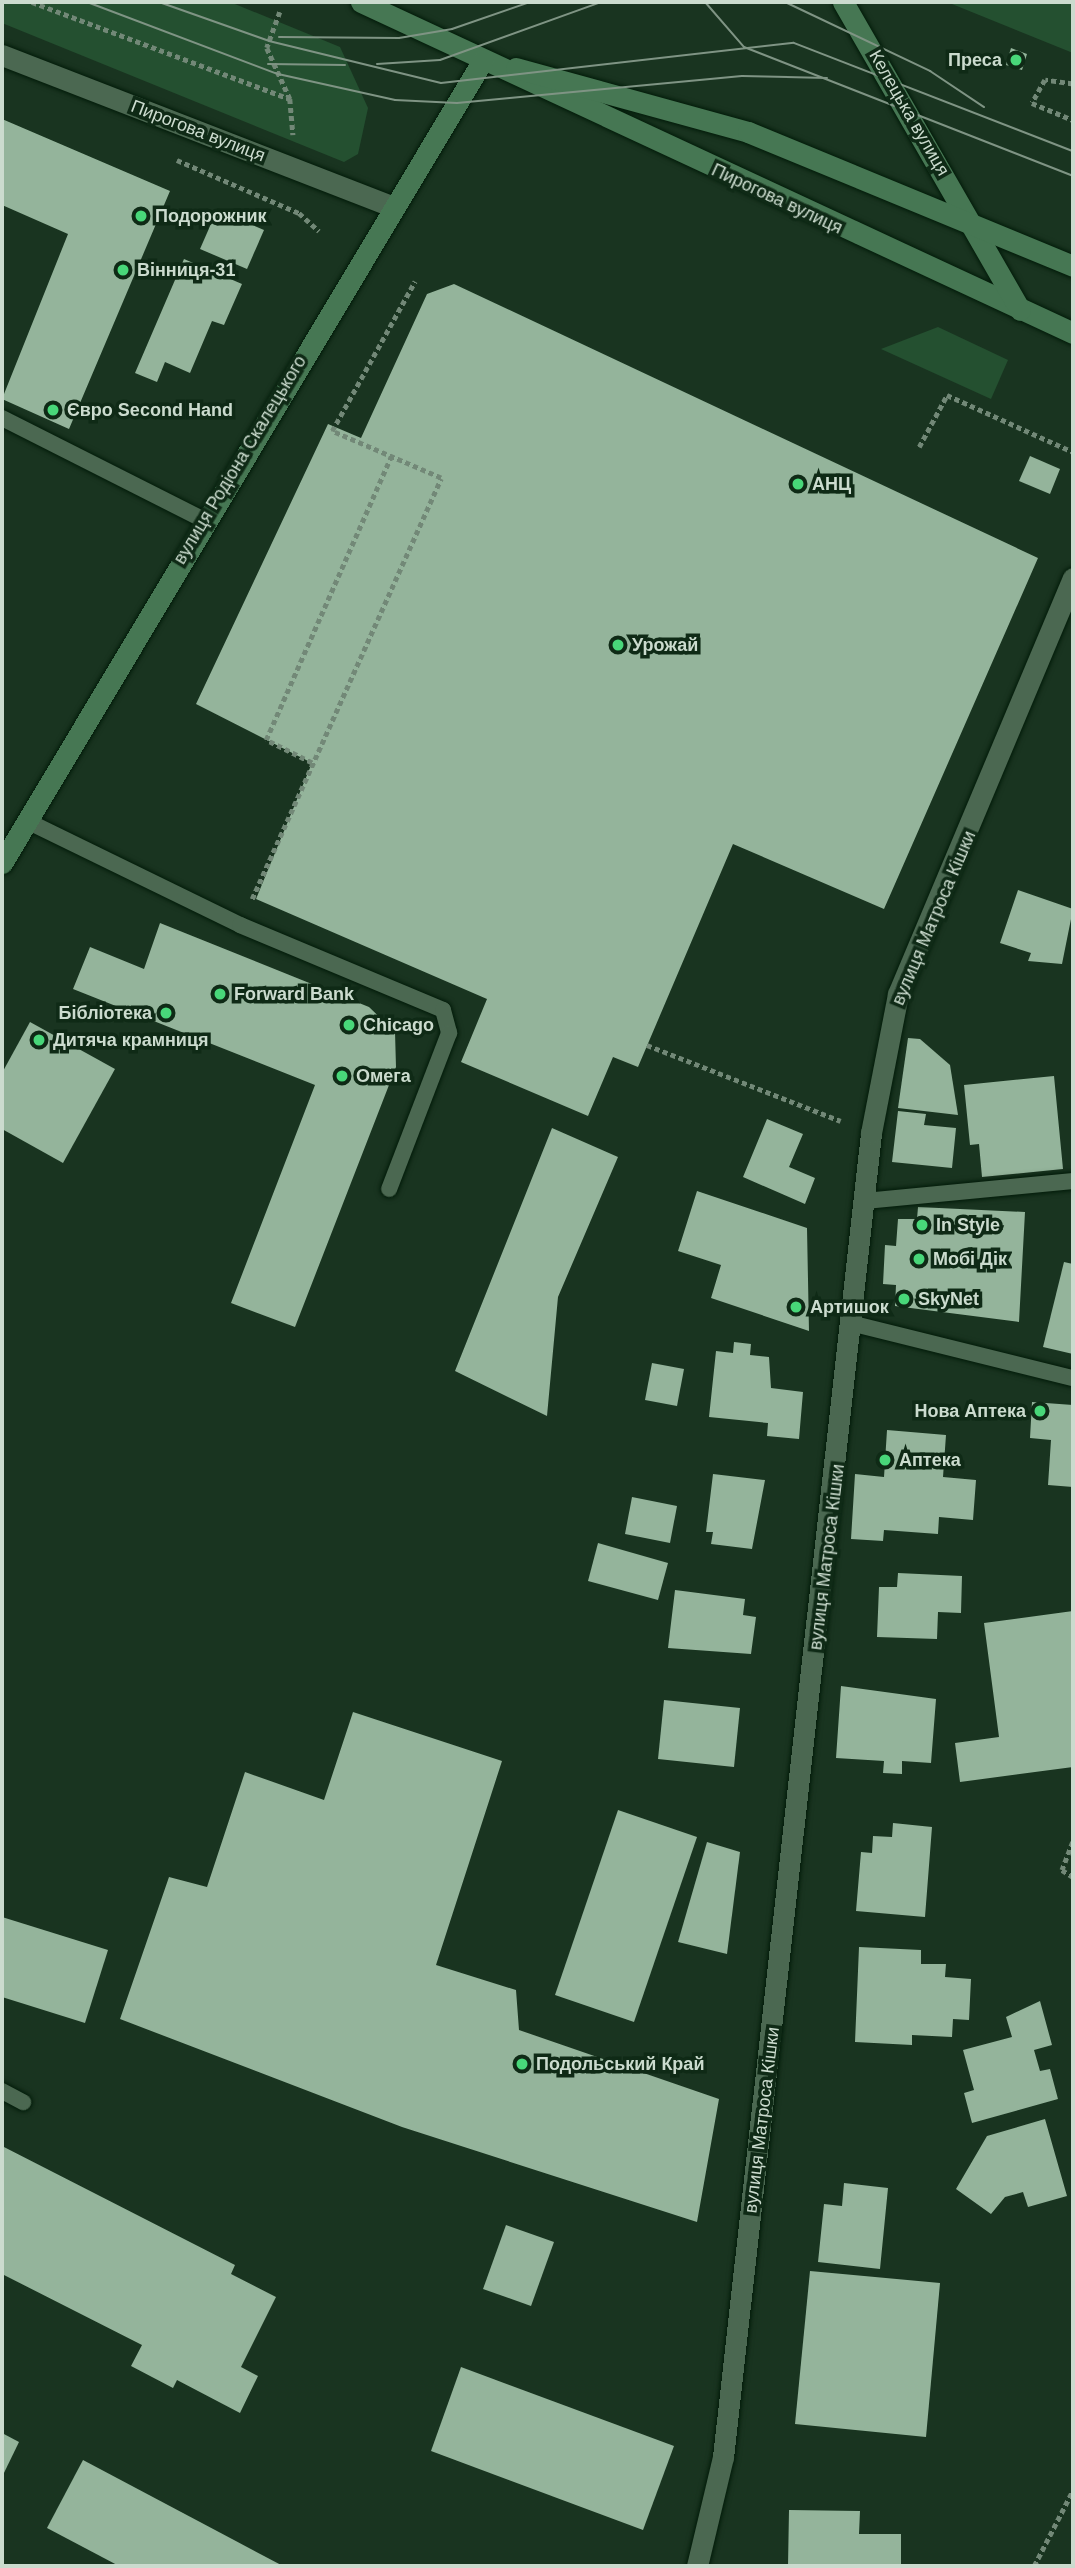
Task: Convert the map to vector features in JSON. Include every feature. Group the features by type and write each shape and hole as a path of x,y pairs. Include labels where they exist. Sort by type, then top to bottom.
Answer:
{"main road":[{"name":"Пирогова вулиця","path":"361,2 1073,333"},
{"name":"Келецька вулиця","path":"843,2 1020,310"},
{"name":"Пирогова вулиця","path":"483,60 748,132 1073,266"},
{"name":"вулиця Родіона Скалецького","path":"2,863 204,520 483,60"}],"street":[{"name":"Пирогова вулиця","path":"2,55 394,207"},
{"name":"вулиця Матроса Кішки","path":"696,2566 723,2457 854,1324 871,1133 898,994 1073,578"}],"lane":[{"path":"2,418 204,520"},
{"path":"27,821 240,925 436,1005 448,1017 449,1033 389,1189"},
{"path":"865,1201 1073,1181"},
{"path":"854,1324 1073,1377"},
{"path":"2,2091 23,2102"}],"path":[{"path":"32,2 290,99 267,48 280,12"},
{"path":"1073,84 1045,80 1032,103 1073,120"},
{"path":"299,213 320,230"},
{"path":"240,925 441,478 332,431 415,281"},
{"path":"919,447 947,395 1073,452"},
{"path":"312,763 266,740 391,456"},
{"path":"647,1045 871,1133"},
{"path":"1073,1842 1062,1870 1073,1877"},
{"path":"1034,2566 1073,2490"}],"green space":[{"path":"2,2 230,2 340,47 368,108 358,154 344,162 2,23"},
{"path":"947,2 1073,2 1073,53"},
{"path":"938,327 1008,360 991,399 881,349"}],"building":[{"name":"Преса","path":"1011,48 1027,54 1022,70 1006,65"},
{"path":"2,119 170,191 69,429 2,399 68,234 2,205"},
{"path":"217,210 264,230 247,269 200,249"},
{"path":"184,259 242,284 224,325 212,321 190,373 165,362 157,382 135,373"},
{"path":"454,284 1038,558 884,909 733,844 638,1067 613,1057 588,1116 461,1062 487,999 256,899 312,763 196,704 328,424 361,438 427,294"},
{"path":"1030,456 1060,469 1050,494 1019,481"},
{"path":"1018,890 1073,909 1062,964 1028,961 1031,953 1000,943"},
{"name":"Омега","path":"160,923 369,1007 395,1032 396,1067 295,1327 231,1303 315,1085 73,989 90,947 144,969"},
{"path":"30,1022 115,1069 63,1163 2,1129 2,1073"},
{"path":"908,1038 920,1039 950,1065 958,1115 898,1108"},
{"path":"1054,1076 1063,1169 982,1177 979,1144 970,1145 964,1085"},
{"path":"898,1111 926,1114 924,1125 956,1128 952,1168 892,1162"},
{"path":"767,1119 803,1134 789,1167 815,1178 805,1204 743,1177"},
{"path":"552,1128 618,1157 558,1297 547,1416 455,1371"},
{"path":"697,1191 807,1228 809,1331 711,1298 721,1265 678,1251"},
{"path":"918,1207 1025,1212 1019,1322 895,1306 896,1285 883,1284 885,1245 896,1246 898,1219 917,1219"},
{"path":"1064,1262 1073,1264 1073,1354 1043,1347"},
{"path":"734,1342 751,1344 750,1355 769,1357 771,1388 803,1392 799,1439 767,1436 768,1423 709,1417 716,1351 733,1353"},
{"path":"652,1363 684,1369 677,1406 645,1400"},
{"path":"1032,1402 1073,1405 1073,1487 1048,1485 1051,1440 1030,1438"},
{"path":"887,1430 946,1435 943,1477 976,1480 973,1520 939,1517 938,1534 884,1530 883,1541 851,1539 855,1474 884,1477"},
{"path":"713,1474 765,1480 752,1549 711,1544 713,1532 706,1532"},
{"path":"632,1497 677,1506 670,1543 625,1534"},
{"path":"598,1543 668,1563 658,1600 588,1581"},
{"path":"898,1573 962,1576 961,1613 938,1612 937,1639 877,1637 879,1587 897,1587"},
{"path":"675,1590 745,1599 743,1615 756,1617 751,1654 668,1648"},
{"path":"1073,1611 1073,1767 960,1782 955,1743 999,1737 984,1623"},
{"path":"841,1686 936,1699 931,1763 902,1761 902,1774 883,1773 884,1761 836,1758"},
{"path":"664,1700 740,1708 734,1767 658,1759"},
{"path":"353,1712 502,1761 436,1965 516,1990 519,2030 719,2099 697,2222 402,2127 120,2019 169,1877 207,1887 245,1772 324,1800"},
{"path":"618,1810 697,1837 634,2022 555,1995"},
{"path":"893,1823 932,1827 925,1917 856,1911 861,1852 872,1853 873,1836 892,1837"},
{"path":"707,1842 740,1852 727,1954 678,1942"},
{"path":"2,1917 108,1950 85,2023 2,1997"},
{"path":"859,1947 921,1950 921,1964 946,1964 945,1977 971,1979 969,2020 953,2019 952,2037 912,2035 912,2045 855,2042"},
{"path":"1040,2001 1052,2045 1034,2050 1040,2071 1050,2069 1058,2099 972,2123 964,2093 974,2090 963,2050 1012,2037 1006,2017"},
{"path":"1045,2119 1067,2196 1028,2207 1023,2192 1005,2197 991,2214 956,2189 987,2136"},
{"path":"2,2146 235,2265 231,2274 276,2297 241,2367 258,2376 240,2413 177,2380 173,2388 131,2366 142,2345 2,2274"},
{"path":"844,2183 888,2188 880,2269 818,2262 824,2204 842,2206"},
{"path":"506,2225 554,2242 531,2306 483,2289"},
{"path":"810,2271 940,2283 926,2437 795,2424"},
{"path":"461,2367 674,2446 643,2530 431,2451"},
{"path":"2,2433 19,2442 2,2477"},
{"path":"83,2460 283,2566 119,2566 47,2528"},
{"path":"789,2510 860,2511 859,2534 901,2534 901,2566 788,2566"}],"tram line":[{"path":"87,2 278,74 395,100 457,103 742,76 827,78"},
{"path":"159,2 269,41 441,83 794,43 1073,151"},
{"path":"279,37 399,38 452,29 530,2"},
{"path":"377,64 440,60 601,2"},
{"path":"705,2 744,47 1073,176"},
{"path":"785,2 930,71 984,107"},
{"path":"268,64 345,65"}],"place":[{"name":"Преса","path":"1016,60"},
{"name":"Подорожник","path":"141,216"},
{"name":"Вінниця-31","path":"123,270"},
{"name":"Євро Second Hand","path":"53,410"},
{"name":"АНЦ","path":"798,484"},
{"name":"Урожай","path":"618,645"},
{"name":"Forward Bank","path":"220,994"},
{"name":"Бібліотека","path":"166,1013"},
{"name":"Chicago","path":"349,1025"},
{"name":"Дитяча крамниця","path":"39,1040"},
{"name":"Омега","path":"342,1076"},
{"name":"In Style","path":"922,1225"},
{"name":"Мобі Дік","path":"919,1259"},
{"name":"SkyNet","path":"904,1299"},
{"name":"Артишок","path":"796,1307"},
{"name":"Нова Аптека","path":"1040,1411"},
{"name":"Аптека","path":"885,1460"},
{"name":"Подольський Край","path":"522,2064"}]}
